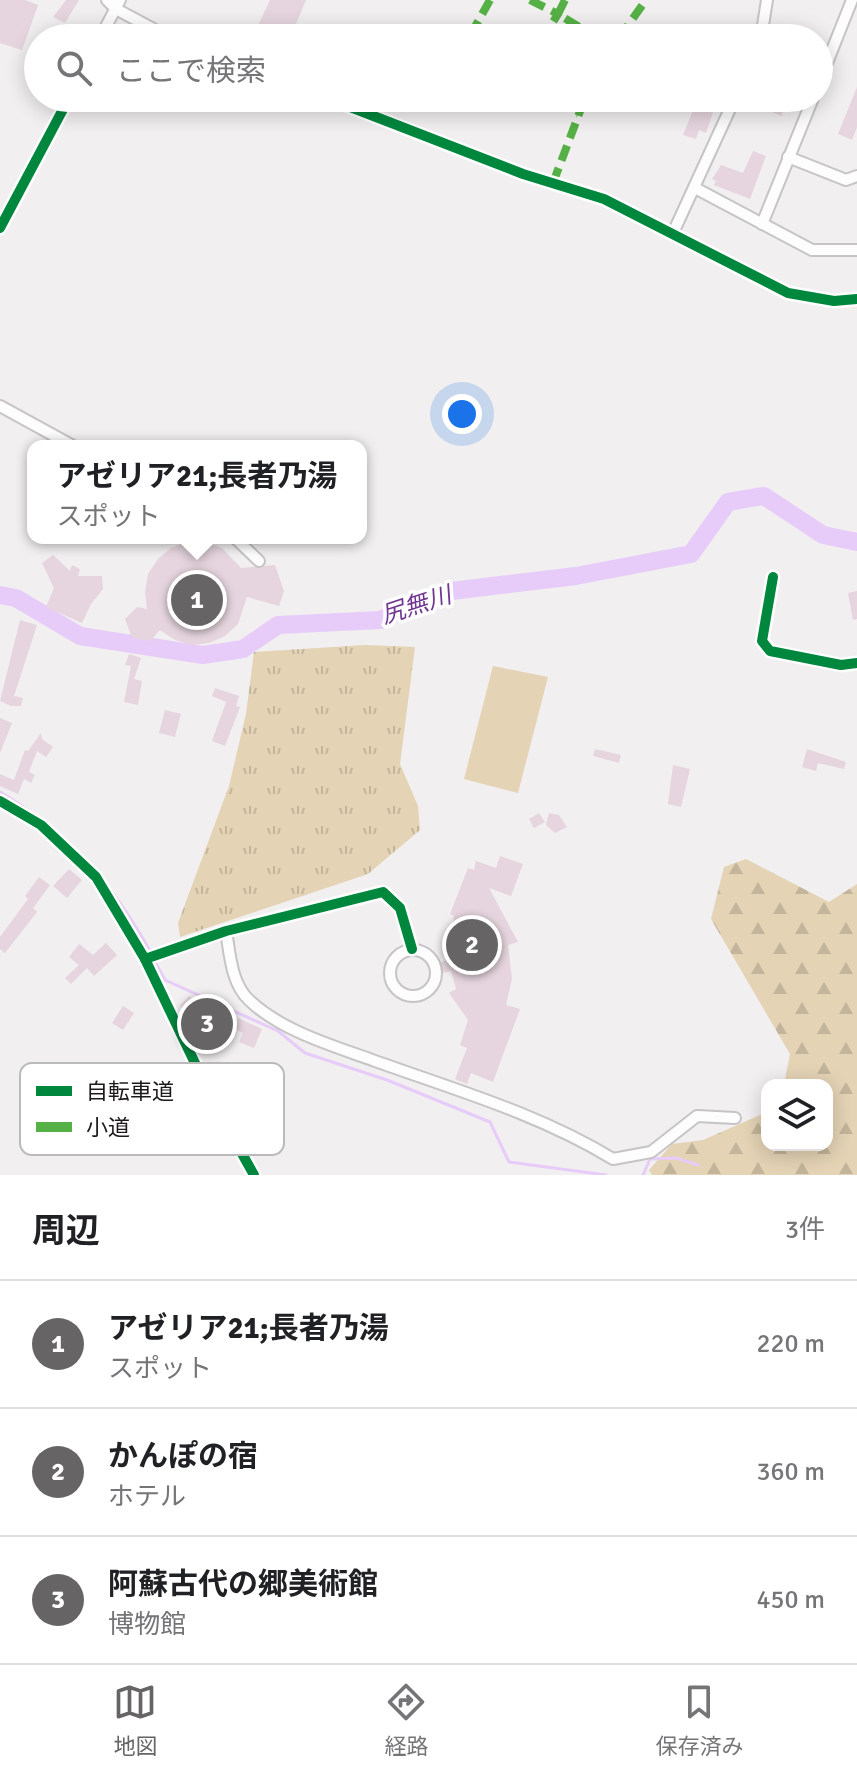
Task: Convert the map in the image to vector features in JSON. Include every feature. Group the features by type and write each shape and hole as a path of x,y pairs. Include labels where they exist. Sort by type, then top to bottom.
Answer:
{"street":[{"path":"107,0 149,24"},
{"path":"763,24 767,0"},
{"path":"833,48 852,0"},
{"path":"107,24 118,4"},
{"path":"0,228 62,112"},
{"path":"363,112 523,174 604,199 788,293 834,301 857,299"},
{"path":"673,233 729,112"},
{"path":"762,224 807,112"},
{"path":"788,157 846,180 857,176"},
{"path":"695,188 812,250 857,250"},
{"path":"0,406 62,440"},
{"path":"241,544 259,561"},
{"path":"773,577 762,641 770,651 841,665 857,663"},
{"path":"0,801 41,825 96,877 145,959 195,1063"},
{"path":"145,959 226,931 383,892 400,908 412,949"},
{"path":"226,931 234,974 247,999 270,1016 323,1041 560,1128 613,1159 651,1152 697,1116 735,1118"},
{"path":"412,949 426,953 437,973 432,987 412,996 398,991 390,969 397,956 412,949"},
{"path":"243,1155 254,1175"}],"green space":[{"path":"365,645 415,647 400,764 418,806 420,830 368,874 180,937 178,923 229,786 246,714 254,652"},
{"path":"493,666 548,677 518,793 464,779"},
{"path":"746,859 829,902 857,884 857,1175 652,1175 649,1170 672,1144 703,1140 761,1115 761,1151 833,1151 833,1079 785,1079 790,1054 711,919 724,867"}],"building":[{"path":"0,0 25,0 38,5 31,24 24,24 22,50 0,43"},
{"path":"66,0 79,0 65,23 53,17"},
{"path":"270,0 306,0 296,24 259,24"},
{"path":"857,87 857,127 852,140 838,134"},
{"path":"692,112 713,112 706,133 699,130 696,139 683,135"},
{"path":"753,151 766,156 750,199 714,185 716,181 712,179 721,165 743,173"},
{"path":"182,544 211,544 222,548 241,568 275,565 284,591 279,606 247,597 238,624 225,636 209,643 192,645 175,640 160,630 150,641 132,638 125,619 137,607 147,609 145,592 148,574 158,559 171,548"},
{"path":"53,555 70,571 72,565 80,569 78,576 102,576 103,589 82,623 46,607 54,588 42,563"},
{"path":"857,591 857,619 853,620 848,593"},
{"path":"20,620 37,625 14,696 23,698 21,706 11,706 0,701"},
{"path":"129,654 141,658 134,679 142,681 138,705 124,702 131,666 125,665"},
{"path":"215,688 239,696 236,706 240,707 225,746 212,741 226,702 212,696"},
{"path":"165,710 181,714 175,737 159,733"},
{"path":"0,718 12,723 0,753"},
{"path":"41,733 42,739 53,747 46,757 37,751 29,772 35,775 31,783 24,779 18,794 0,786 0,774 14,780 25,750 28,751"},
{"path":"595,749 621,755 619,763 593,756"},
{"path":"807,749 846,762 844,769 818,763 816,771 802,767"},
{"path":"673,765 690,769 681,807 668,804"},
{"path":"539,813 545,822 534,828 529,819"},
{"path":"549,813 559,815 567,827 555,833 546,825"},
{"path":"500,856 523,864 511,896 489,888 518,942 508,945 512,979 506,1005 520,1009 493,1082 471,1073 467,1084 455,1079 467,1048 460,1045 468,1020 449,993 456,989 451,971 438,974 436,963 449,960 454,916 450,914 468,868 474,870 476,861 496,868"},
{"path":"69,869 82,880 67,898 53,886"},
{"path":"39,877 50,885 33,908 37,912 5,953 0,949 0,937 28,899 25,896"},
{"path":"106,943 117,955 94,976 87,968 71,984 65,978 79,965 69,957 79,944 93,955"},
{"path":"189,996 198,1003 200,1001 208,1007 212,1003 219,1009 209,1023 214,1027 202,1043 190,1033 193,1030 184,1021 190,1013 180,1006"},
{"path":"123,1006 134,1013 123,1030 112,1023"},
{"path":"238,1018 262,1029 254,1048 239,1042 243,1033 233,1028"}],"waterway":[{"name":"尻無川","path":"0,595 16,598 80,636 203,655 243,649 278,625 380,620 443,592 576,576 691,554 728,502 764,496 823,535 857,542"},
{"path":"0,792 47,824 87,862 121,904 151,953"},
{"path":"154,960 165,980 278,1031 305,1053 387,1080 490,1122 509,1162 606,1175"},
{"path":"643,1175 650,1159 676,1158 698,1165"}],"marked path":[{"path":"477,24 490,0"},
{"path":"530,0 558,14 552,24"},
{"path":"565,0 558,14 574,24"},
{"path":"629,24 646,0"},
{"path":"553,183 580,112"}],"cycle path":[{"path":"0,228 62,112"},
{"path":"363,112 523,174 604,199 788,293 834,301 857,299"},
{"path":"773,577 762,641 770,651 841,665 857,663"},
{"path":"0,801 41,825 96,877 145,959 195,1063"},
{"path":"145,959 226,931 383,892 400,908 412,949"},
{"path":"243,1155 254,1175"}],"place":[{"name":"アゼリア21;長者乃湯","path":"197,600"},
{"name":"かんぽの宿","path":"472,945"},
{"name":"阿蘇古代の郷美術館","path":"207,1024"}]}
